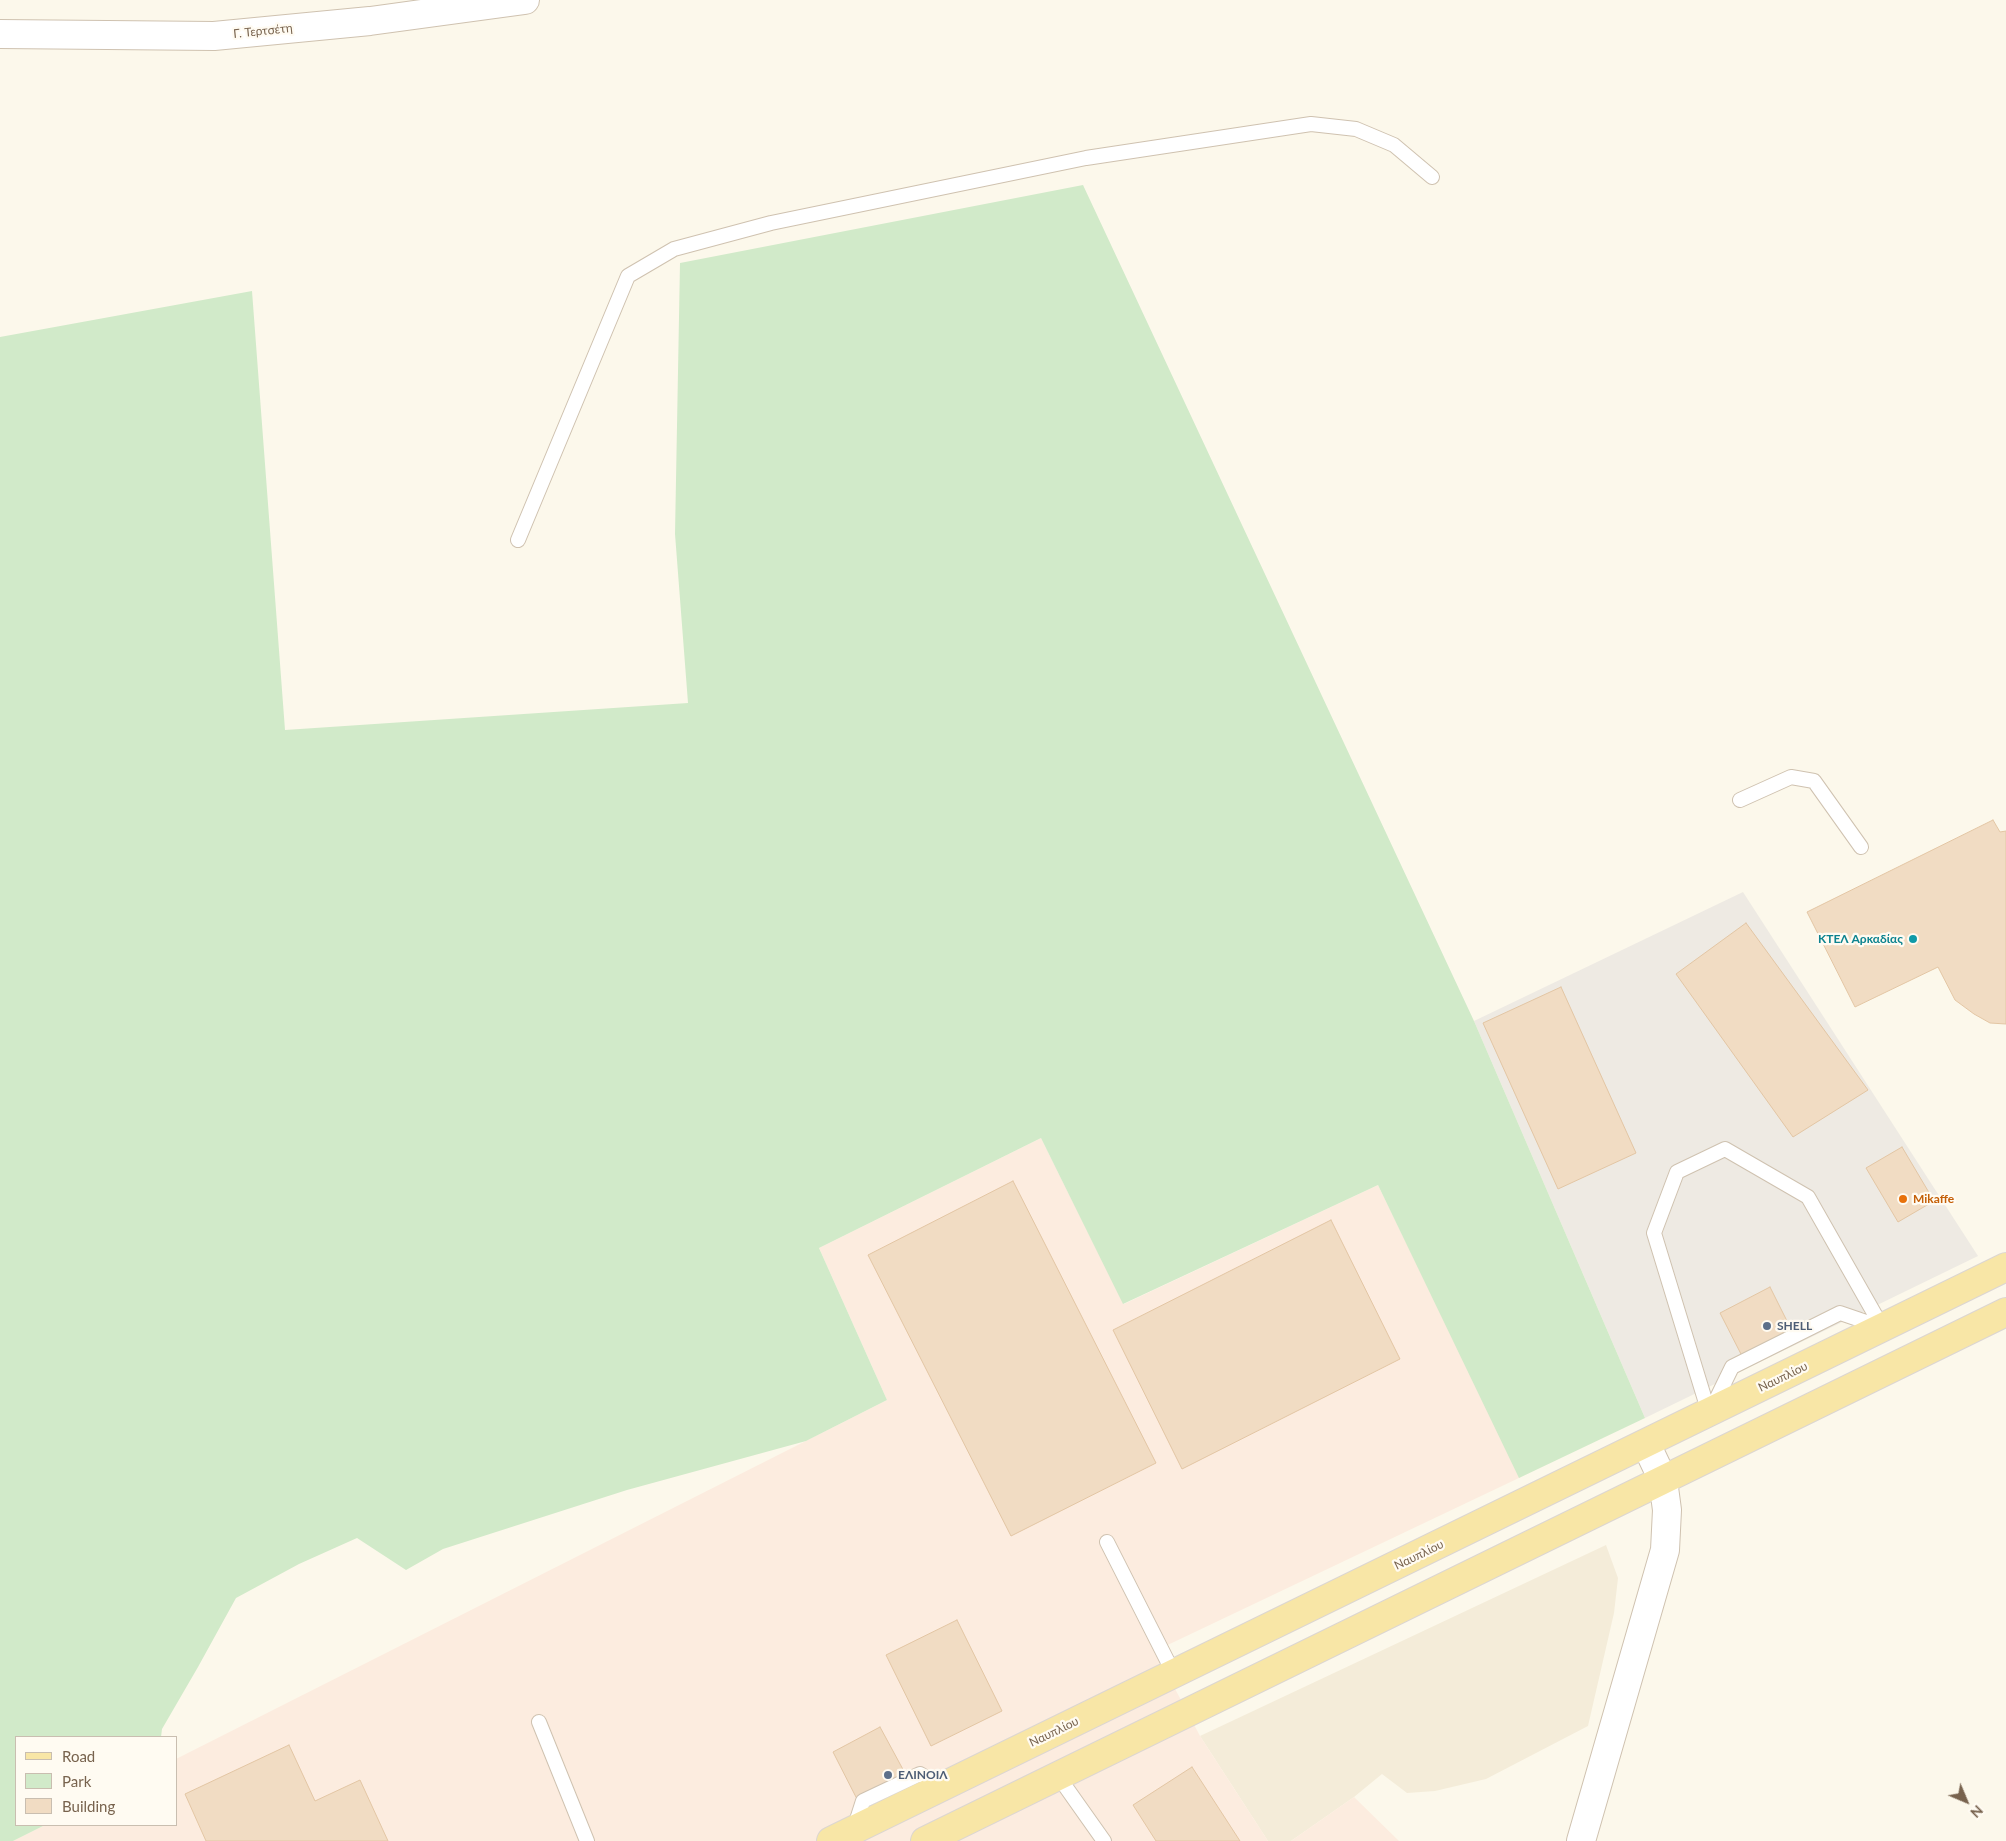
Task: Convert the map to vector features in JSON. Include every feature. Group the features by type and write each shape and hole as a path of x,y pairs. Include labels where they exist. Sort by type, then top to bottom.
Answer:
{"main road":[{"name":"Ναυπλίου","path":"842,1835 1709,1414 2006,1267"},
{"path":"925,1841 2006,1312"}],"street":[{"name":"Γ. Τερτσέτη","path":"0,34 214,36 370,21 525,0"},
{"path":"1580,1841 1665,1550 1666,1510 1663,1480 1646,1444"}],"lane":[{"path":"518,540 628,276 674,249 781,221 1086,158 1311,124 1356,129 1394,144 1432,177"},
{"path":"1740,800 1791,777 1814,781 1861,848"},
{"path":"1709,1414 1654,1233 1677,1172 1725,1149 1808,1197 1882,1328"},
{"path":"1107,1542 1174,1674"},
{"path":"539,1722 588,1841"},
{"path":"1058,1776 1104,1841"}],"shaded area":[{"path":"1743,892 1978,1256 1645,1418 1474,1021"},
{"path":"1041,1138 1124,1304 1378,1185 1521,1477 1155,1651 1200,1736 1268,1841 13,1841 43,1826 178,1826 178,1758 887,1400 819,1248"},
{"path":"1606,1545 1618,1578 1614,1613 1588,1726 1486,1779 1435,1791 1407,1793 1382,1774 1354,1797 1291,1841 1268,1841 1200,1736"},
{"path":"1354,1797 1399,1841 1291,1841"}],"green space":[{"path":"1083,185 1474,1021 1645,1418 1519,1478 1378,1185 1123,1304 1041,1138 819,1248 887,1400 806,1441 627,1490 443,1549 406,1570 357,1538 299,1564 236,1598 162,1729 161,1736 15,1736 15,1826 43,1826 13,1841 0,1841 0,337 252,291 285,730 688,703 675,534 680,263"}],"building":[{"name":"ΚΤΕΛ Αρκαδίας","path":"1993,820 2000,832 2006,831 2006,1024 1990,1023 1955,1000 1938,967 1855,1007 1807,912"},
{"path":"1746,923 1868,1090 1793,1137 1676,974"},
{"path":"1561,987 1636,1153 1558,1189 1483,1023"},
{"path":"1902,1147 1934,1201 1898,1222 1866,1168"},
{"path":"1013,1181 1156,1463 1011,1536 868,1255"},
{"path":"1331,1220 1400,1359 1182,1469 1113,1330"},
{"path":"1770,1287 1792,1331 1742,1356 1720,1313"},
{"path":"957,1620 1002,1711 931,1746 886,1655"},
{"path":"880,1727 906,1775 858,1801 833,1752"},
{"path":"289,1745 315,1801 360,1780 388,1841 206,1841 185,1794"},
{"path":"1192,1767 1240,1841 1156,1841 1133,1805"}],"place":[{"name":"ΚΤΕΛ Αρκαδίας","path":"1913,939"},
{"name":"Mikaffe","path":"1903,1199"},
{"name":"SHELL","path":"1767,1326"},
{"name":"ΕΛΙΝΟΙΛ","path":"888,1775"}]}
